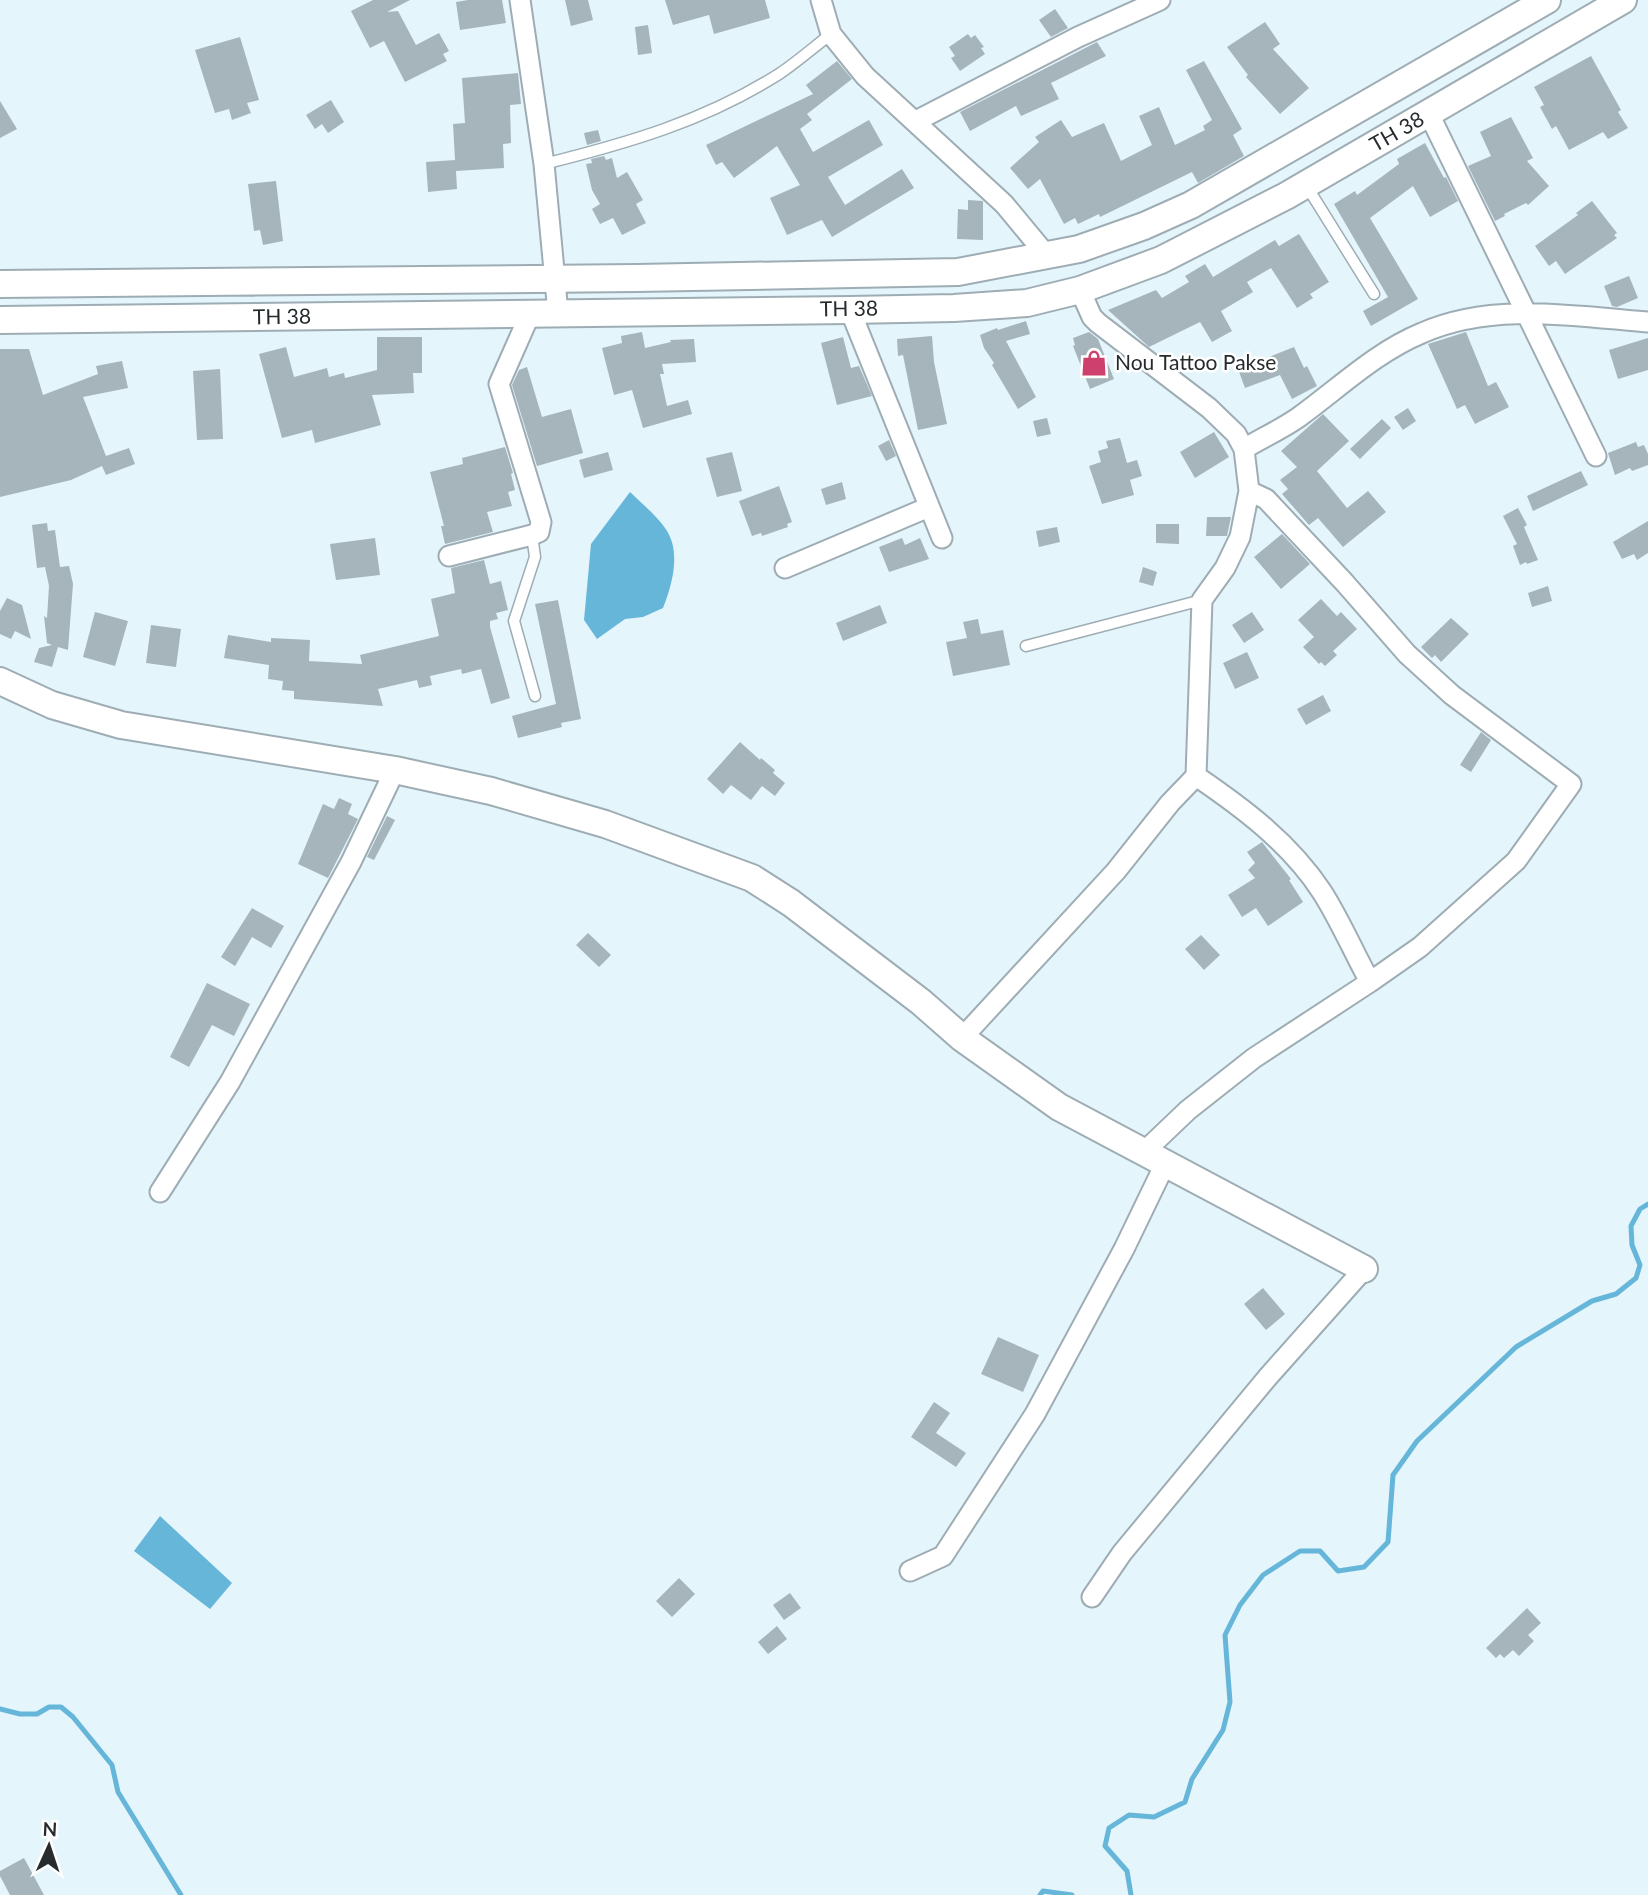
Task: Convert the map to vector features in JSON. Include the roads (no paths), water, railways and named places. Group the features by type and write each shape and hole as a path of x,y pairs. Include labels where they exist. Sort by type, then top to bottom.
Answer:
{"street":[{"path":"520,0 544,164 558,313"},
{"path":"821,0 831,34 864,76 1004,204 1048,257"},
{"path":"916,121 1078,37 1160,0"},
{"name":"TH 38","path":"0,284 958,272 1048,257 1144,226 1191,205 1547,0"},
{"name":"TH 38","path":"0,320 850,310 1027,303 1080,290 1161,260 1306,184 1623,0"},
{"path":"1429,114 1596,456"},
{"path":"1144,226 1161,260"},
{"path":"962,1038 1116,872 1170,803 1196,776 1202,600 1225,568 1240,537 1249,491 1244,449 1236,434 1209,408 1098,323 1092,317 1080,290"},
{"path":"850,310 942,538"},
{"path":"1244,449 1297,418 1366,365 1422,333 1462,320 1527,313 1648,322"},
{"path":"449,556 538,532 541,522 499,384 530,314"},
{"path":"910,1571 943,1556 1035,1414 1124,1249 1155,1156 1188,1110 1254,1058 1420,947 1516,861 1571,785 1443,687 1407,654 1266,499 1249,491"},
{"path":"786,568 929,507"},
{"path":"0,681 52,705 121,726 395,771 491,791 605,824 752,878 791,903 921,1002 962,1038 1059,1107 1364,1269 1267,1378 1122,1553 1092,1597"},
{"path":"160,1192 230,1082 351,862 395,771"},
{"path":"1196,776 1238,804 1297,861 1322,892 1370,982"}],"lane":[{"path":"544,164 624,145 663,132 728,104 781,73 831,34"},
{"path":"1306,184 1374,294"},
{"path":"532,535 536,557 514,621 535,696"},
{"path":"1026,646 1202,600"}],"water":[{"path":"630,492 657,518 670,537 674,568 670,589 663,608 643,617 625,619 597,639 584,620 591,544"},
{"path":"160,1516 232,1583 210,1609 134,1551"}],"waterway":[{"path":"1131,1895 1127,1871 1105,1846 1109,1828 1129,1815 1154,1817 1185,1802 1192,1779 1223,1730 1230,1702 1225,1635 1240,1605 1263,1575 1300,1551 1320,1551 1338,1571 1364,1567 1388,1542 1393,1475 1417,1441 1516,1347 1592,1301 1616,1294 1636,1278 1640,1265 1632,1245 1631,1226 1640,1209 1648,1204"},
{"path":"0,1709 20,1714 37,1714 49,1707 61,1707 73,1717 112,1765 118,1792 181,1895"},
{"path":"1040,1895 1043,1891 1072,1895"}],"place":[{"name":"Nou Tattoo Pakse","path":"1094,363"}]}
